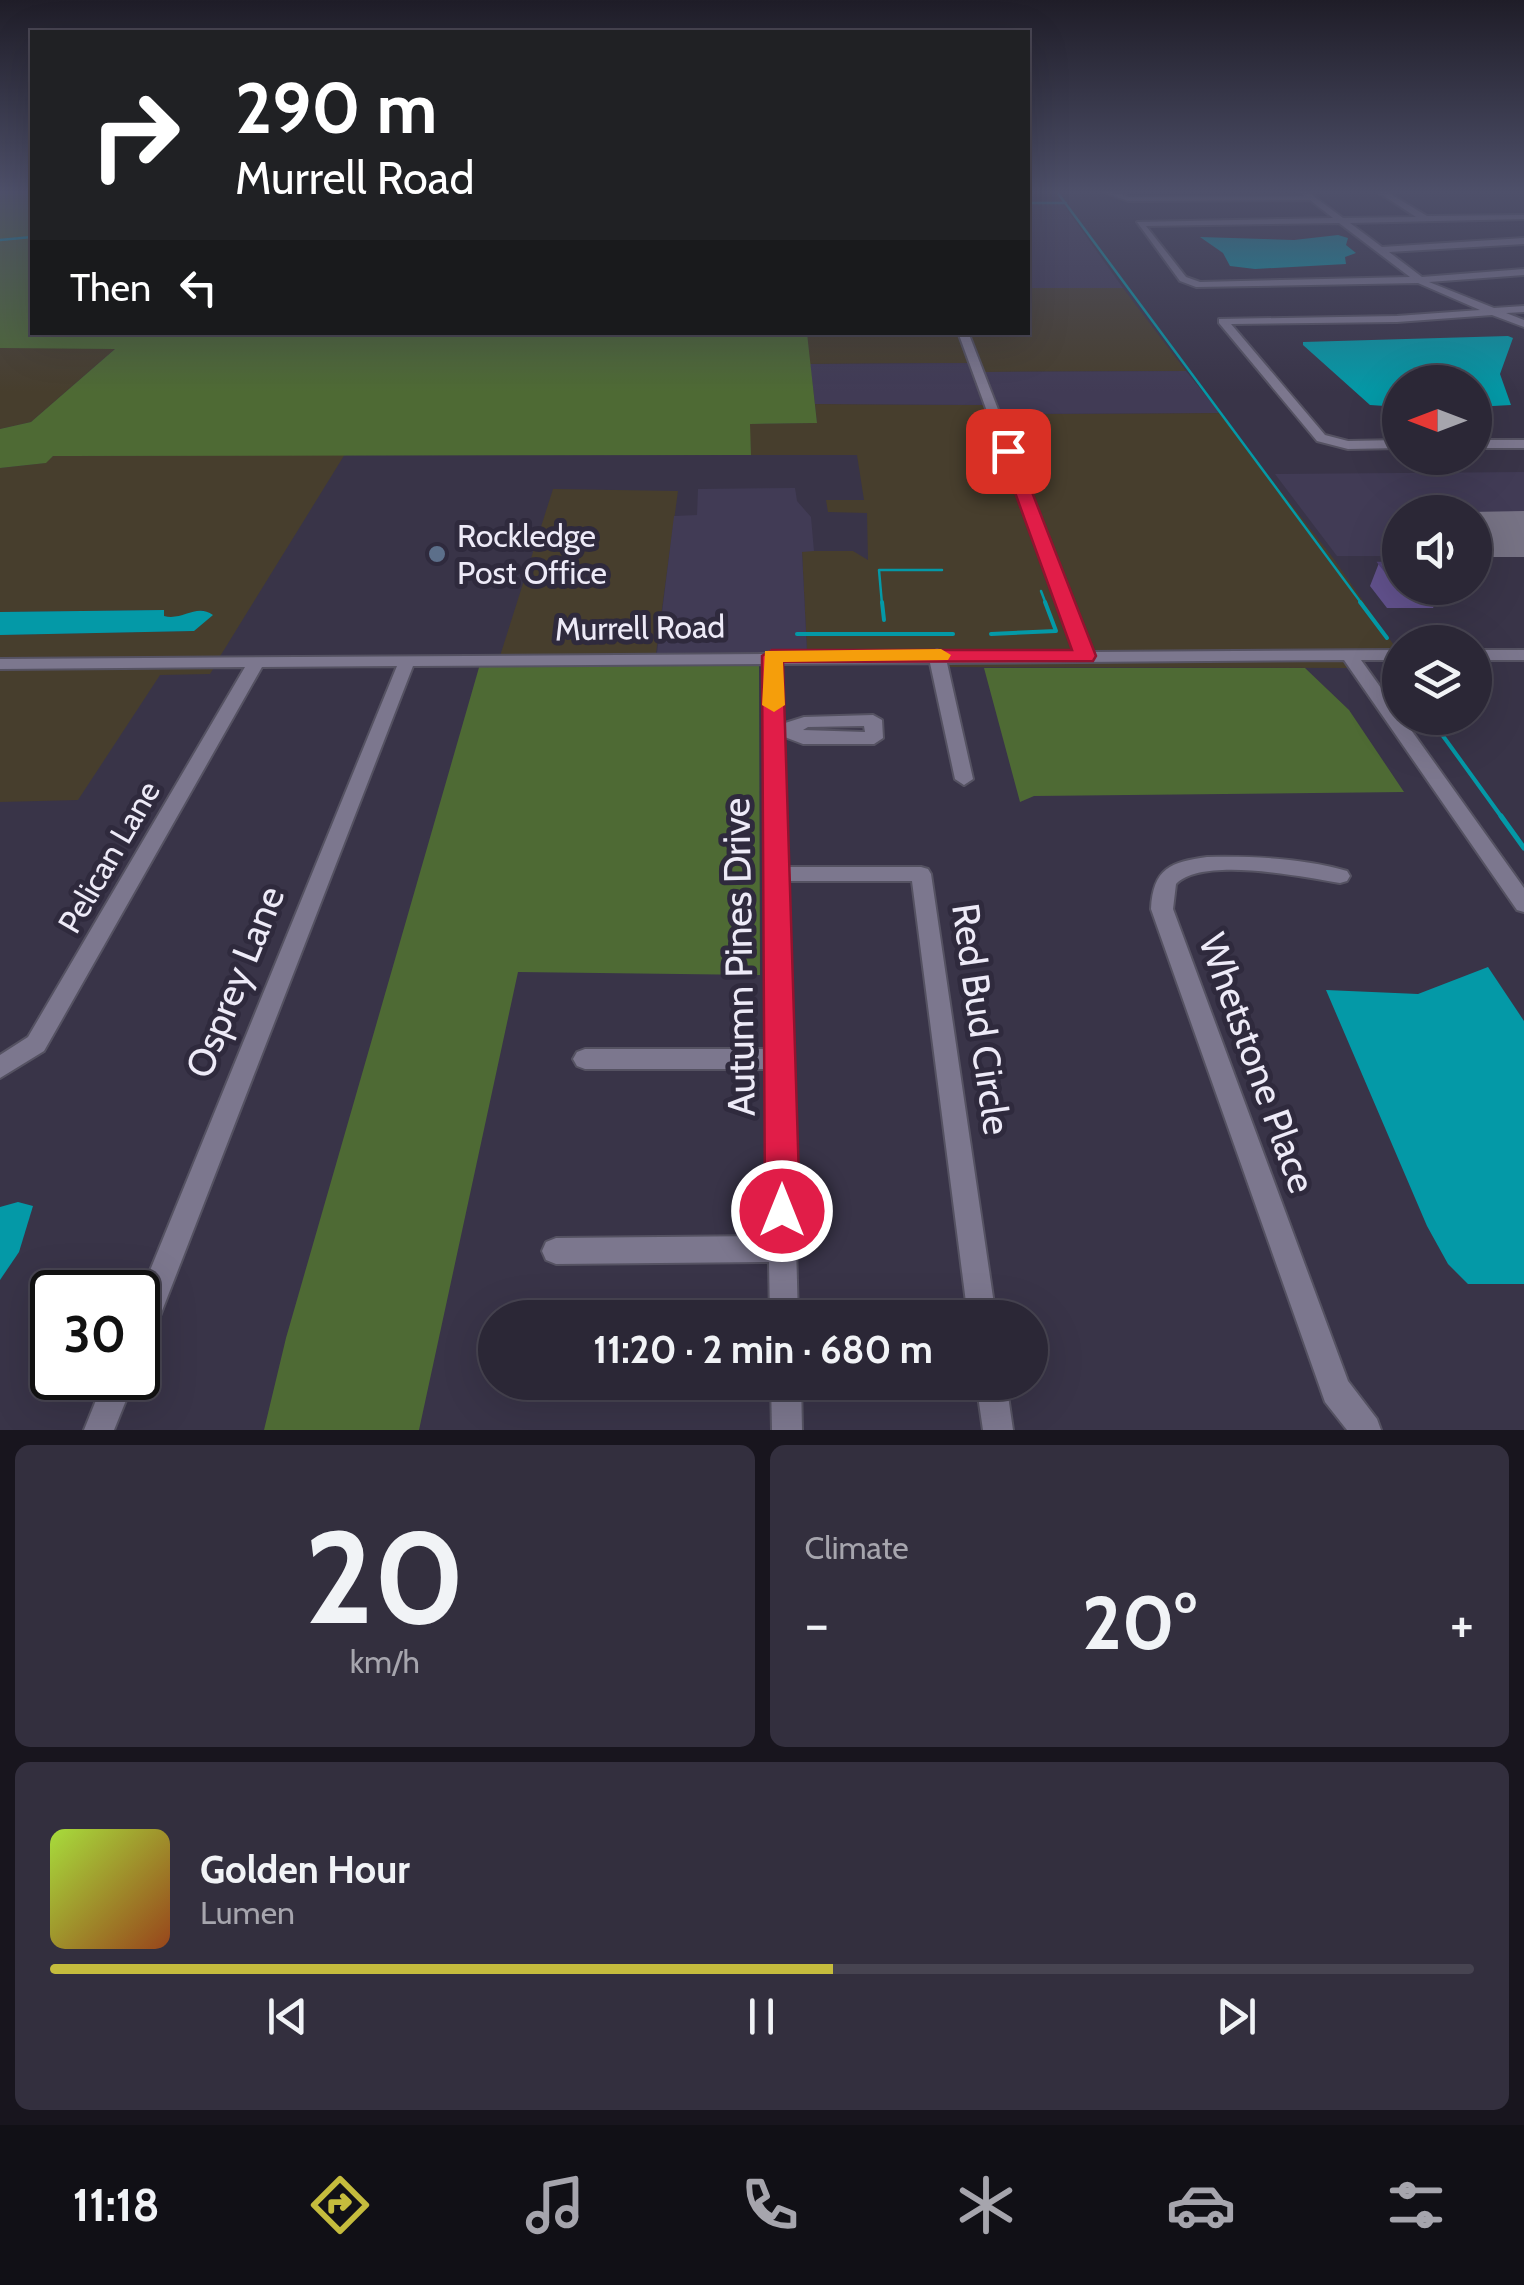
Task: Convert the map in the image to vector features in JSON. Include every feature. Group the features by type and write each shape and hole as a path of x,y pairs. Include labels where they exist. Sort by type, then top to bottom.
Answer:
{"street":[{"path":"1167,259 1183,280 1192,284 1284,285 1524,272"},
{"path":"1392,259 1420,280 1524,324"},
{"path":"1382,444 1348,445 1321,438 1223,321 1396,319 1524,308"},
{"path":"965,335 1085,656"},
{"path":"1492,444 1524,444"},
{"path":"1492,655 1524,654"},
{"path":"937,655 964,779"},
{"path":"1349,655 1524,904"},
{"name":"Murrell Road","path":"0,664 1382,655"},
{"name":"Autumn Pines Drive","path":"772,656 782,730 778,874 783,1300"},
{"name":"Pelican Lane","path":"0,1068 36,1044 257,661"},
{"name":"Osprey Lane","path":"160,1279 407,661"},
{"name":"Whetstone Place","path":"1340,876 1278,865 1194,866 1175,872 1165,883 1162,909 1336,1391 1366,1430"},
{"name":"Red Bud Circle","path":"778,874 921,874 980,1300"},
{"path":"585,1059 781,1058"},
{"path":"556,1252 782,1249"},
{"path":"99,1430 111,1400"},
{"path":"786,1400 786,1430"},
{"path":"994,1400 998,1430"}],"shaded area":[{"path":"1030,259 1102,259 1123,288 1030,288"},
{"path":"1030,288 1123,288 1186,371 984,372 969,335 1030,335"},
{"path":"807,335 960,335 970,363 810,364"},
{"path":"0,348 116,348 31,422 0,429"},
{"path":"970,363 985,405 815,404 810,364"},
{"path":"1186,371 1220,413 1000,414 984,372"},
{"path":"815,404 985,405 1076,652 807,652 802,551 853,551 868,560 867,513 828,512 826,500 864,500 857,455 751,455 749,424 817,423"},
{"path":"1220,413 1333,558 1382,628 1382,651 1091,652 1000,414"},
{"path":"345,454 219,658 0,660 0,635 194,631 204,610 173,618 164,616 163,610 0,612 0,468 45,463 53,456"},
{"path":"1524,472 1524,555 1492,556 1492,495 1382,495 1382,556 1337,556 1275,474 1492,475"},
{"path":"795,488 797,501 811,517 814,551 802,552 807,652 657,653 674,516 697,515 698,489"},
{"path":"553,489 678,491 656,653 500,656"},
{"path":"946,659 1344,659 1350,668 948,667"},
{"path":"215,666 210,674 160,675 78,800 0,802 0,668"}],"green space":[{"path":"0,259 30,259 30,335 807,335 817,423 750,424 751,455 53,456 46,463 0,468 0,429 31,422 115,349 0,348"},
{"path":"480,664 759,664 760,975 518,972 419,1430 264,1430 286,1338"},
{"path":"984,668 1305,668 1349,710 1404,792 1034,796 1020,802"}],"water":[{"path":"1226,259 1345,259 1346,264 1255,269 1230,266"},
{"path":"1508,336 1513,338 1500,374 1511,405 1492,406 1492,365 1382,365 1382,406 1370,405 1303,342"},
{"path":"164,610 164,616 171,617 201,611 213,615 194,631 0,635 0,612"},
{"path":"1488,967 1524,1021 1524,1284 1468,1284 1448,1264 1427,1226 1326,990 1418,994"},
{"path":"18,1202 33,1206 19,1252 0,1280 0,1207"}],"waterway":[{"path":"1106,259 1362,604"},
{"path":"882,604 879,570 942,570"},
{"path":"1041,591 1046,604"},
{"path":"882,602 884,620"},
{"path":"991,634 1056,631 1045,602"},
{"path":"1360,602 1382,631"},
{"path":"797,634 953,634"},
{"path":"1442,735 1503,819"},
{"path":"1501,816 1524,848"}],"runway":[{"path":"1492,534 1524,534"}],"slow traffic":[{"path":"774,705 772,656 941,655"}],"place":[{"name":"Rockledge Post Office","path":"437,554"}],"route":[{"path":"782,1211 772,656 1085,656 1008,451"}]}
